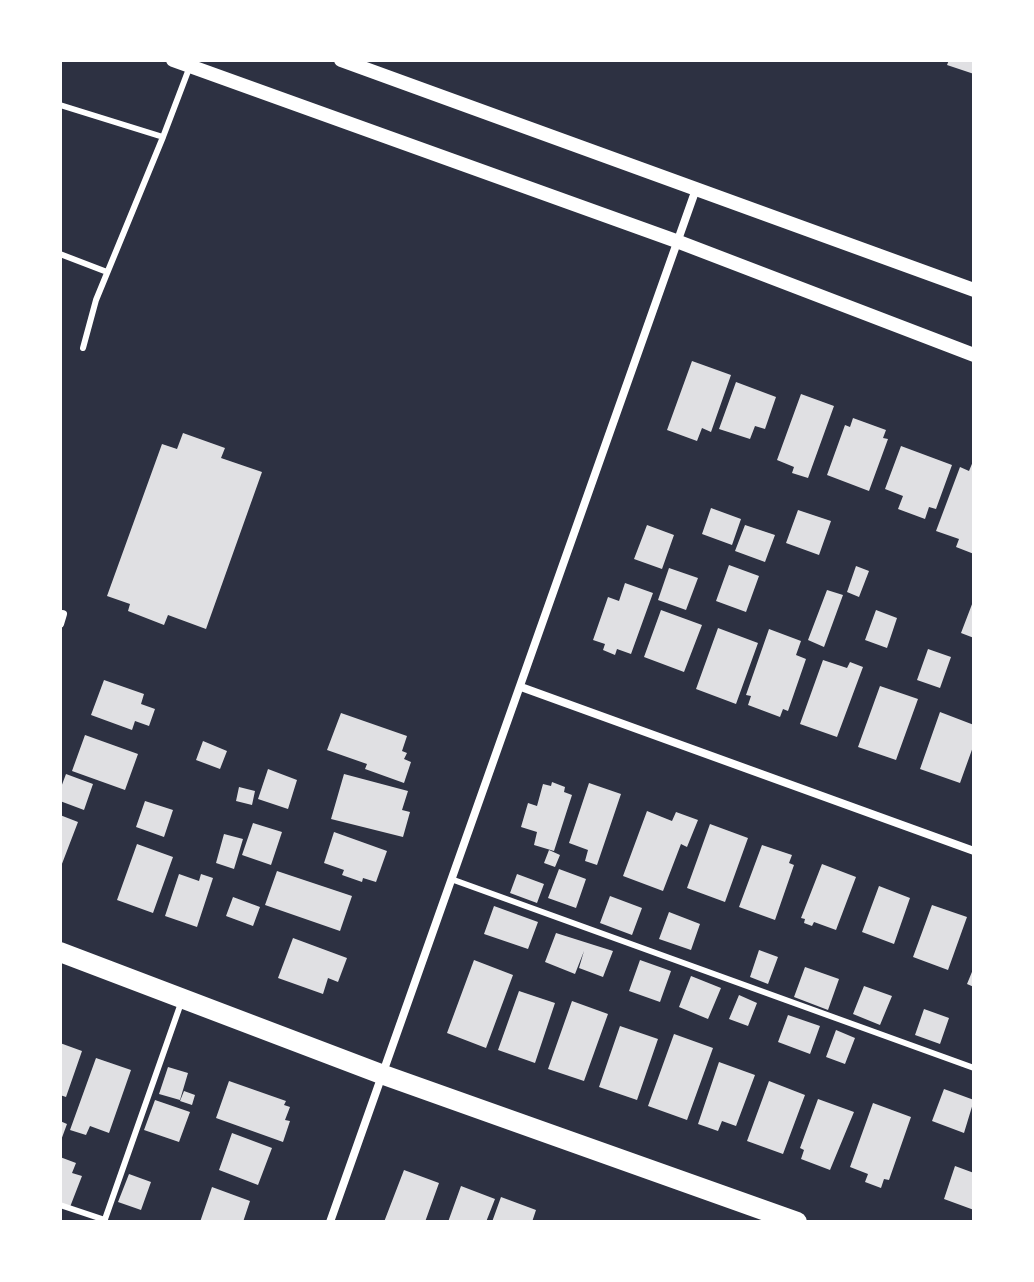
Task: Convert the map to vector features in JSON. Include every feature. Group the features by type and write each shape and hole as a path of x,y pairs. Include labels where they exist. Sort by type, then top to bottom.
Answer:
{"main road":[{"path":"60,952 381,1074 797,1222"}],"street":[{"path":"173,60 191,63 679,242 974,355"},
{"path":"341,60 974,290"},
{"path":"330,1222 696,189"},
{"path":"60,624 63,614"},
{"path":"521,687 974,851"}],"lane":[{"path":"83,348 96,300 191,63"},
{"path":"60,105 163,137"},
{"path":"60,254 107,272"},
{"path":"451,879 974,1068"},
{"path":"60,1205 104,1221 183,999"}],"building":[{"path":"949,60 974,60 974,74 947,65"},
{"path":"692,361 731,375 711,432 702,428 697,441 667,430"},
{"path":"736,382 776,397 765,429 755,426 750,439 719,429"},
{"path":"801,394 834,406 808,478 792,473 794,467 777,460"},
{"path":"853,418 886,430 883,438 888,439 869,491 827,475 845,425 850,427"},
{"path":"183,433 225,448 221,458 262,472 206,629 168,615 164,625 128,611 130,604 107,596 162,444 177,449"},
{"path":"901,446 952,465 936,509 929,507 925,519 898,509 903,496 885,489"},
{"path":"974,459 974,554 956,547 959,539 936,531 960,467 969,471"},
{"path":"711,508 741,519 732,545 702,534"},
{"path":"798,510 831,521 819,555 786,543"},
{"path":"647,525 674,535 662,569 634,559"},
{"path":"745,525 775,535 765,562 735,551"},
{"path":"729,565 759,576 746,612 716,601"},
{"path":"856,566 869,571 859,597 847,592"},
{"path":"669,568 698,578 686,610 658,600"},
{"path":"625,583 653,593 631,654 617,649 615,655 603,650 605,644 593,640 608,597 619,601"},
{"path":"827,590 843,595 824,647 808,640"},
{"path":"974,599 974,638 961,633"},
{"path":"661,610 702,625 684,672 644,657"},
{"path":"876,610 897,618 887,648 865,640"},
{"path":"718,628 758,643 736,704 696,689"},
{"path":"769,629 801,641 796,655 806,659 788,711 783,709 780,717 748,705 751,696 746,695"},
{"path":"928,649 951,657 940,688 917,680"},
{"path":"823,660 847,668 850,662 863,667 837,737 800,724"},
{"path":"104,680 144,694 141,704 155,709 149,726 135,721 132,730 91,715"},
{"path":"880,686 918,699 896,760 858,747"},
{"path":"940,712 974,725 974,744 960,783 920,769"},
{"path":"341,713 407,736 402,751 407,753 404,759 411,762 404,783 365,769 367,764 327,750"},
{"path":"85,735 138,754 125,790 72,771"},
{"path":"203,741 227,751 220,769 196,760"},
{"path":"268,769 297,780 288,809 258,799"},
{"path":"66,774 93,784 84,810 60,801"},
{"path":"344,774 408,791 402,810 410,812 403,837 331,819"},
{"path":"552,782 565,787 564,792 572,795 554,851 534,845 537,832 521,827 528,803 537,806 543,784 551,786"},
{"path":"589,783 621,794 597,865 585,861 588,850 569,843"},
{"path":"239,787 255,791 252,805 236,801"},
{"path":"145,801 173,810 164,837 136,827"},
{"path":"647,811 672,821 676,812 698,820 687,847 681,844 663,891 623,876"},
{"path":"60,815 78,822 60,869"},
{"path":"253,823 282,832 271,865 242,855"},
{"path":"710,824 748,838 725,902 687,888"},
{"path":"334,832 387,851 376,882 363,878 362,882 342,875 344,870 324,863"},
{"path":"224,834 243,839 234,869 216,863"},
{"path":"137,844 173,857 153,913 117,900"},
{"path":"762,845 792,855 789,863 794,865 775,920 739,907"},
{"path":"549,850 560,855 555,867 544,863"},
{"path":"822,864 856,877 836,930 814,922 812,926 801,918"},
{"path":"559,869 586,879 576,908 548,898"},
{"path":"277,871 352,896 340,931 265,905"},
{"path":"179,874 199,881 201,874 213,878 197,927 165,916"},
{"path":"517,874 544,884 537,903 510,893"},
{"path":"879,886 910,898 894,944 862,932"},
{"path":"610,896 642,908 632,935 600,923"},
{"path":"233,897 260,907 253,926 226,916"},
{"path":"932,905 967,917 948,970 913,957"},
{"path":"494,906 538,922 528,949 484,934"},
{"path":"669,912 700,924 691,950 659,939"},
{"path":"556,933 613,951 603,977 579,968 584,951 575,974 545,962"},
{"path":"293,938 347,958 338,982 328,978 323,994 278,978"},
{"path":"759,950 778,957 768,984 750,977"},
{"path":"474,960 513,975 486,1048 447,1033"},
{"path":"640,960 671,971 660,1002 629,991"},
{"path":"805,967 839,979 828,1010 794,997"},
{"path":"974,967 974,987 967,984"},
{"path":"691,976 721,988 708,1019 679,1007"},
{"path":"864,986 892,996 880,1025 853,1014"},
{"path":"519,991 555,1003 535,1063 498,1050"},
{"path":"739,995 757,1003 748,1026 729,1019"},
{"path":"572,1001 608,1014 584,1081 548,1069"},
{"path":"924,1009 949,1018 940,1044 915,1035"},
{"path":"788,1015 820,1026 810,1054 778,1042"},
{"path":"620,1026 658,1039 637,1100 599,1087"},
{"path":"836,1030 855,1038 845,1064 826,1057"},
{"path":"674,1034 713,1048 687,1120 648,1106"},
{"path":"60,1043 82,1051 66,1097 60,1095"},
{"path":"96,1058 131,1070 109,1133 90,1126 86,1135 70,1130"},
{"path":"719,1062 755,1075 736,1126 722,1121 718,1131 698,1124"},
{"path":"168,1067 188,1073 180,1100 159,1094"},
{"path":"229,1081 286,1101 284,1105 290,1107 285,1120 290,1121 283,1142 216,1118"},
{"path":"769,1081 805,1095 783,1154 747,1141"},
{"path":"944,1089 974,1100 964,1133 932,1121"},
{"path":"184,1091 195,1095 192,1105 180,1101"},
{"path":"818,1099 854,1112 830,1170 801,1159 804,1150 800,1148"},
{"path":"155,1100 190,1112 179,1142 144,1130"},
{"path":"873,1103 911,1117 889,1180 884,1179 881,1188 865,1182 868,1174 850,1167"},
{"path":"60,1121 67,1124 60,1143"},
{"path":"232,1133 272,1148 258,1185 219,1170"},
{"path":"60,1157 76,1163 72,1173 82,1176 70,1207 60,1203"},
{"path":"955,1166 974,1173 974,1210 944,1199"},
{"path":"404,1170 439,1183 425,1222 384,1222"},
{"path":"129,1174 151,1182 141,1210 118,1202"},
{"path":"461,1186 495,1199 486,1222 448,1222"},
{"path":"212,1187 250,1201 243,1222 200,1222"},
{"path":"501,1197 536,1210 532,1222 492,1222"}]}
